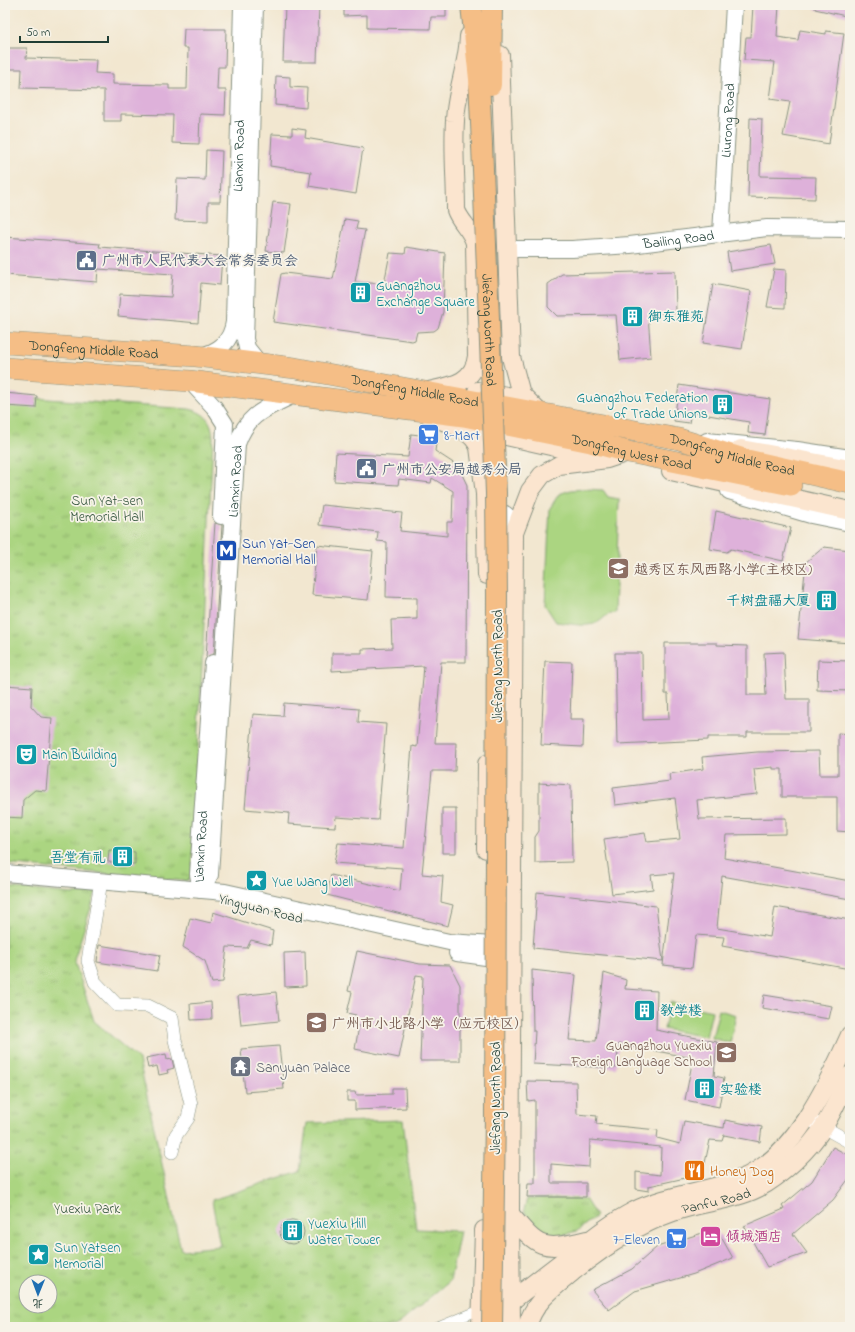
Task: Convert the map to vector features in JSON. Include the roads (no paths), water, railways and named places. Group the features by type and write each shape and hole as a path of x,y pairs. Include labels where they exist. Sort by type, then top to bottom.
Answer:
{"highway":[{"name":"Dongfeng Middle Road","path":"5,343 196,356 259,363 429,391 680,439 747,460 819,470"},
{"name":"Dongfeng Middle Road","path":"5,368 190,381 412,410"},
{"name":"Dongfeng West Road","path":"412,410 483,419 591,442 628,452 704,466 850,497"},
{"path":"819,470 850,483"}],"main road":[{"name":"Jiefang North Road","path":"470,5 486,145"},
{"path":"429,391 461,383 468,377 476,364 478,322 475,243 472,234 462,223 456,210 455,120 459,89 468,57 470,5"},
{"name":"Jiefang North Road","path":"487,1323 496,978 496,493 486,145 492,5"},
{"path":"492,5 499,42 501,71 512,366 521,394 540,413"},
{"path":"475,243 491,242 498,239 506,229"},
{"name":"Jiefang North Road","path":"412,410 460,428 476,440 481,454 484,476 486,523 486,951 483,1256 487,1323"},
{"path":"412,410 484,431 607,459 659,468 850,511"},
{"name":"Jiefang North Road","path":"511,1327 514,1296 510,1214 514,534 530,491 542,475 559,465 607,459 628,452"},
{"path":"819,470 850,469"},
{"path":"486,951 512,946"},
{"path":"487,1323 514,1296 608,1226 635,1211 666,1199 739,1180 769,1163 786,1146 807,1118 850,1035"},
{"name":"Panfu Road","path":"549,1290 608,1245 637,1227 674,1212 758,1188 789,1165 824,1127 850,1075"},
{"path":"510,1214 530,1239 538,1244 557,1246 592,1238"},
{"path":"483,1256 487,1272 491,1280 499,1288 514,1296 537,1294 549,1290"},
{"path":"527,1327 535,1308 549,1290"}],"street":[{"name":"Lianxin Road","path":"196,356 212,354 224,345 231,336 234,322 242,5"},
{"name":"Lianxin Road","path":"255,5 244,339 247,348 259,363"},
{"name":"Liurong Road","path":"721,234 734,5"},
{"name":"Bailing Road","path":"507,249 572,249 623,246 767,228 850,229"},
{"name":"Lianxin Road","path":"190,381 220,414 224,424 225,433 213,664 198,874 202,890"},
{"name":"Lianxin Road","path":"202,890 210,875 238,444 242,430 253,417 295,394"},
{"path":"680,439 797,450 850,458"},
{"path":"659,468 771,504 850,523"},
{"path":"486,523 494,514 505,514 508,516 514,534"},
{"name":"Yingyuan Road","path":"5,873 202,890 219,900 445,951 486,951"},
{"path":"101,881 88,961 95,982 117,1005 148,1006 172,1018 175,1040 191,1104 188,1118 176,1135 172,1152"},
{"path":"807,1118 850,1142"},
{"path":"438,1327 487,1323"}],"place":[{"name":"广州市人民代表大会常务委员会","path":"86,260"},
{"name":"Guangzhou Exchange Square","path":"361,293"},
{"name":"御东雅苑","path":"632,316"},
{"name":"Guangzhou Federation of Trade Unions","path":"723,405"},
{"name":"8-Mart","path":"429,435"},
{"name":"广州市公安局越秀分局","path":"367,469"},
{"name":"Sun Yat-Sen Memorial Hall","path":"226,551"},
{"name":"越秀区东风西路小学(主校区)","path":"619,569"},
{"name":"千树盘福大厦","path":"826,600"},
{"name":"Main Building","path":"27,754"},
{"name":"吾堂有礼","path":"122,857"},
{"name":"Yue Wang Well","path":"257,881"},
{"name":"教学楼","path":"644,1010"},
{"name":"广州市小北路小学（应元校区）","path":"317,1023"},
{"name":"Guangzhou Yuexiu Foreign Language School","path":"727,1053"},
{"name":"Sanyuan Palace","path":"241,1067"},
{"name":"实验楼","path":"705,1089"},
{"name":"Honey Dog","path":"695,1171"},
{"name":"YueXiu Hill Water Tower","path":"292,1231"},
{"name":"倾城酒店","path":"710,1236"},
{"name":"7-Eleven","path":"676,1239"},
{"name":"Sun Yatsen Memorial","path":"38,1255"}],"park label":[{"name":"Sun Yat-sen Memorial Hall","path":"107,508"},
{"name":"Yuexiu Park","path":"87,1208"}]}
